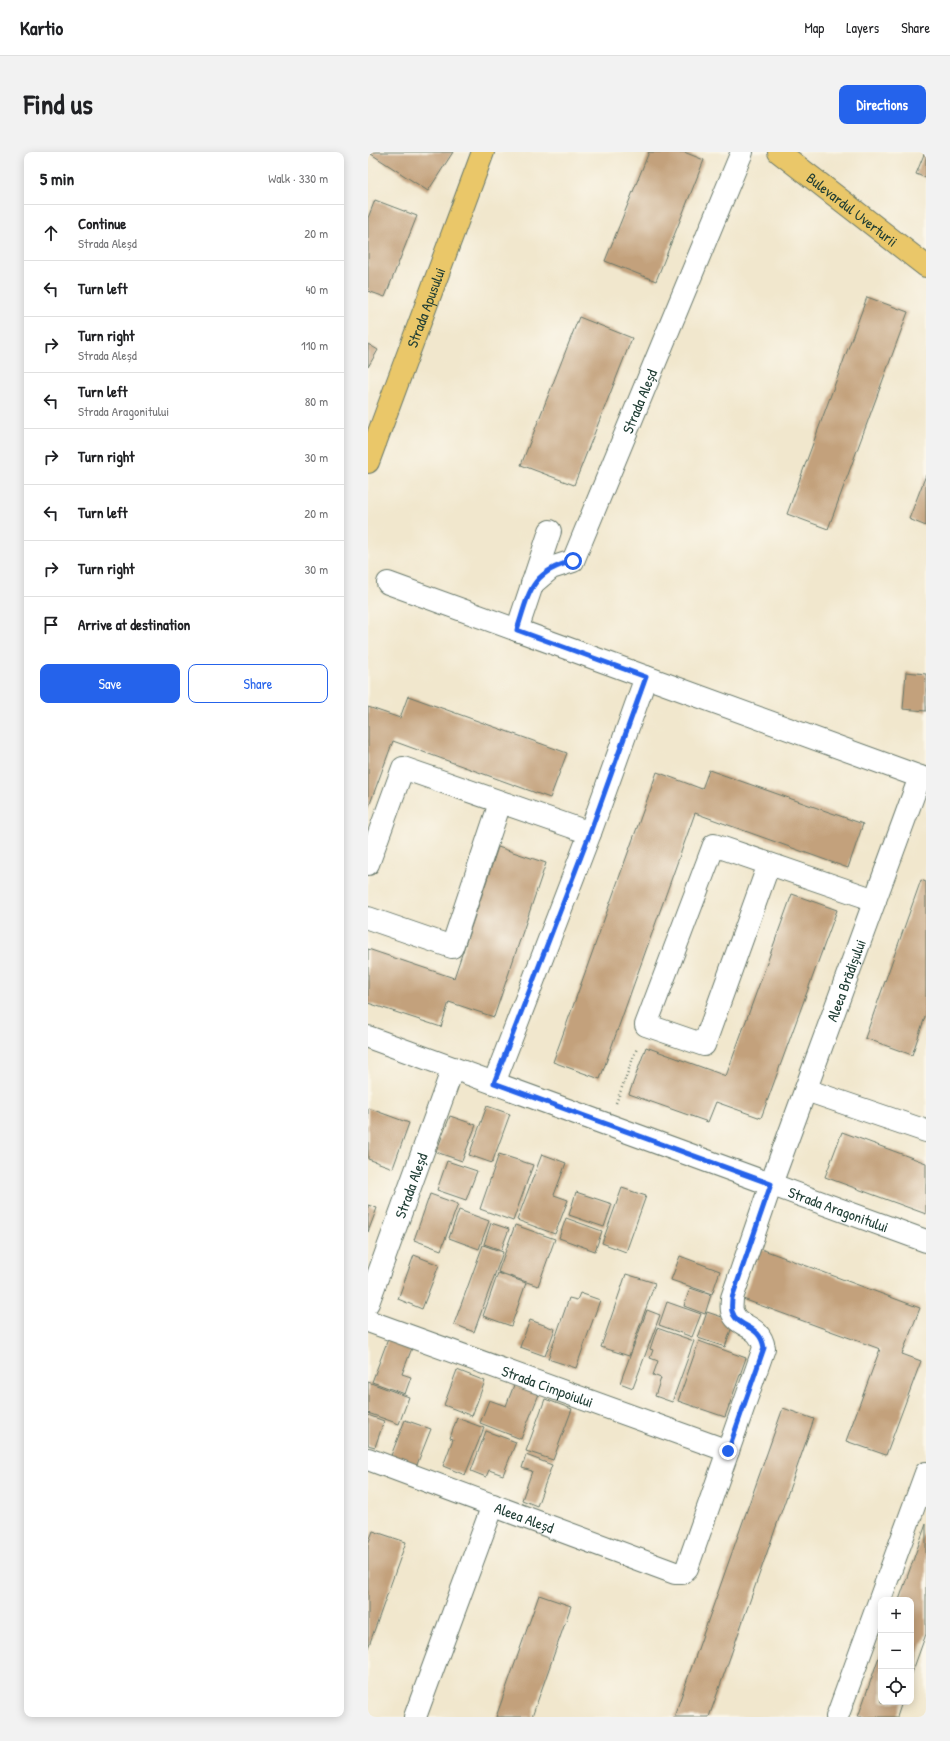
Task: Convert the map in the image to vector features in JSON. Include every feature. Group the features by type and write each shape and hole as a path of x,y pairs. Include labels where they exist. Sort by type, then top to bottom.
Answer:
{"main road":[{"name":"Strada Apusului","path":"368,462 483,152"},
{"name":"Bulevardul Uverturii","path":"780,152 926,266"}],"street":[{"name":"Strada Aleșd","path":"532,584 551,568 573,561 742,152"},
{"path":"517,630 550,531"},
{"path":"388,583 923,778"},
{"path":"494,1083 590,833 646,677"},
{"path":"368,864 403,768 500,803 590,833"},
{"name":"Aleea Brădișului","path":"728,1451 764,1348 762,1339 757,1332 739,1321 732,1312 732,1298 771,1184 875,900 923,778"},
{"path":"368,918 452,946 500,803"},
{"path":"769,864 704,1045 646,1025 714,845 875,900"},
{"name":"Strada Aragonitului","path":"368,1037 926,1241"},
{"name":"Strada Aleșd","path":"368,1303 453,1068"},
{"path":"806,1090 926,1130"},
{"name":"Strada Cimpoiului","path":"368,1321 728,1451"},
{"name":"Aleea Aleșd","path":"368,1459 675,1573 682,1573 687,1568 728,1451"},
{"path":"837,1717 926,1473"},
{"path":"415,1717 493,1505"}],"path":[{"path":"608,1125 646,1025"}],"building":[{"path":"368,152 453,152 428,191"},
{"path":"649,152 684,152 704,160 656,281 605,261"},
{"path":"926,152 926,178 916,174"},
{"path":"375,200 417,216 385,297 368,291 368,218"},
{"path":"867,297 908,312 828,529 787,514"},
{"path":"579,317 632,338 574,485 521,465"},
{"path":"368,344 378,350 368,367"},
{"path":"926,475 926,526 909,519"},
{"path":"906,672 926,674 926,711 903,709"},
{"path":"408,696 567,753 550,798 393,741 368,809 368,707 400,718"},
{"path":"709,770 863,824 848,868 695,813 600,1079 553,1062 657,772 702,789"},
{"path":"498,847 546,863 494,1017 449,1002 441,1027 368,1003 368,949 454,978"},
{"path":"921,880 926,882 926,1014 912,1055 865,1038"},
{"path":"792,894 837,910 761,1118 716,1102 708,1122 629,1094 646,1047 726,1076"},
{"path":"487,1106 510,1114 492,1163 469,1155"},
{"path":"368,1108 409,1123 393,1168 368,1159"},
{"path":"450,1116 476,1125 462,1161 436,1152"},
{"path":"842,1132 926,1163 926,1214 825,1177"},
{"path":"499,1154 533,1165 513,1221 480,1209"},
{"path":"542,1154 566,1163 554,1195 568,1200 555,1234 517,1220"},
{"path":"447,1161 477,1171 466,1200 437,1190"},
{"path":"622,1188 646,1196 626,1252 602,1243"},
{"path":"576,1192 612,1204 604,1227 569,1215"},
{"path":"430,1194 458,1204 441,1250 414,1240"},
{"path":"368,1205 377,1208 368,1232"},
{"path":"459,1210 489,1221 479,1249 449,1238"},
{"path":"566,1218 602,1231 595,1251 559,1238"},
{"path":"491,1223 509,1229 501,1250 484,1244"},
{"path":"515,1225 555,1239 538,1286 498,1272"},
{"path":"483,1245 503,1252 474,1332 454,1324"},
{"path":"761,1249 920,1308 902,1354 921,1361 886,1455 846,1441 880,1349 743,1299"},
{"path":"414,1255 439,1265 422,1309 398,1299"},
{"path":"680,1256 720,1271 712,1294 671,1280"},
{"path":"498,1273 526,1283 511,1326 483,1316"},
{"path":"626,1274 655,1283 629,1356 601,1347"},
{"path":"690,1288 711,1295 705,1314 684,1306"},
{"path":"580,1293 600,1300 576,1368 548,1359 569,1298 577,1300"},
{"path":"667,1302 701,1314 692,1337 659,1325"},
{"path":"647,1310 660,1315 633,1388 620,1383"},
{"path":"707,1312 734,1321 725,1347 698,1338"},
{"path":"530,1320 555,1329 545,1356 520,1347"},
{"path":"657,1328 694,1341 672,1402 655,1396 661,1378 653,1375 658,1361 650,1358 653,1350 650,1349"},
{"path":"388,1339 412,1348 402,1374 411,1377 405,1394 372,1382"},
{"path":"699,1341 746,1358 725,1417 678,1401"},
{"path":"457,1370 485,1381 472,1416 444,1405"},
{"path":"368,1382 409,1397 399,1424 368,1413"},
{"path":"514,1385 539,1394 521,1439 480,1423 489,1400 506,1406"},
{"path":"545,1399 572,1409 553,1460 526,1451"},
{"path":"783,1408 814,1419 709,1717 674,1717"},
{"path":"368,1415 384,1421 375,1447 368,1445"},
{"path":"457,1418 484,1428 465,1475 443,1466 453,1439 450,1438"},
{"path":"405,1420 431,1429 416,1467 390,1458"},
{"path":"486,1431 516,1442 503,1475 489,1470 486,1477 471,1471"},
{"path":"526,1455 552,1465 537,1506 522,1500 532,1471 522,1468"},
{"path":"926,1524 926,1634 914,1668 914,1597 900,1597"},
{"path":"373,1531 406,1542 368,1648 368,1544"},
{"path":"539,1595 571,1606 532,1717 496,1717"},
{"path":"878,1660 878,1705 901,1705 897,1717 858,1717"}],"route":[{"path":"573,561 551,568 532,584 517,630 646,677 590,833 494,1083 771,1184 732,1298 732,1312 739,1321 757,1332 762,1339 764,1348 728,1451"}]}
